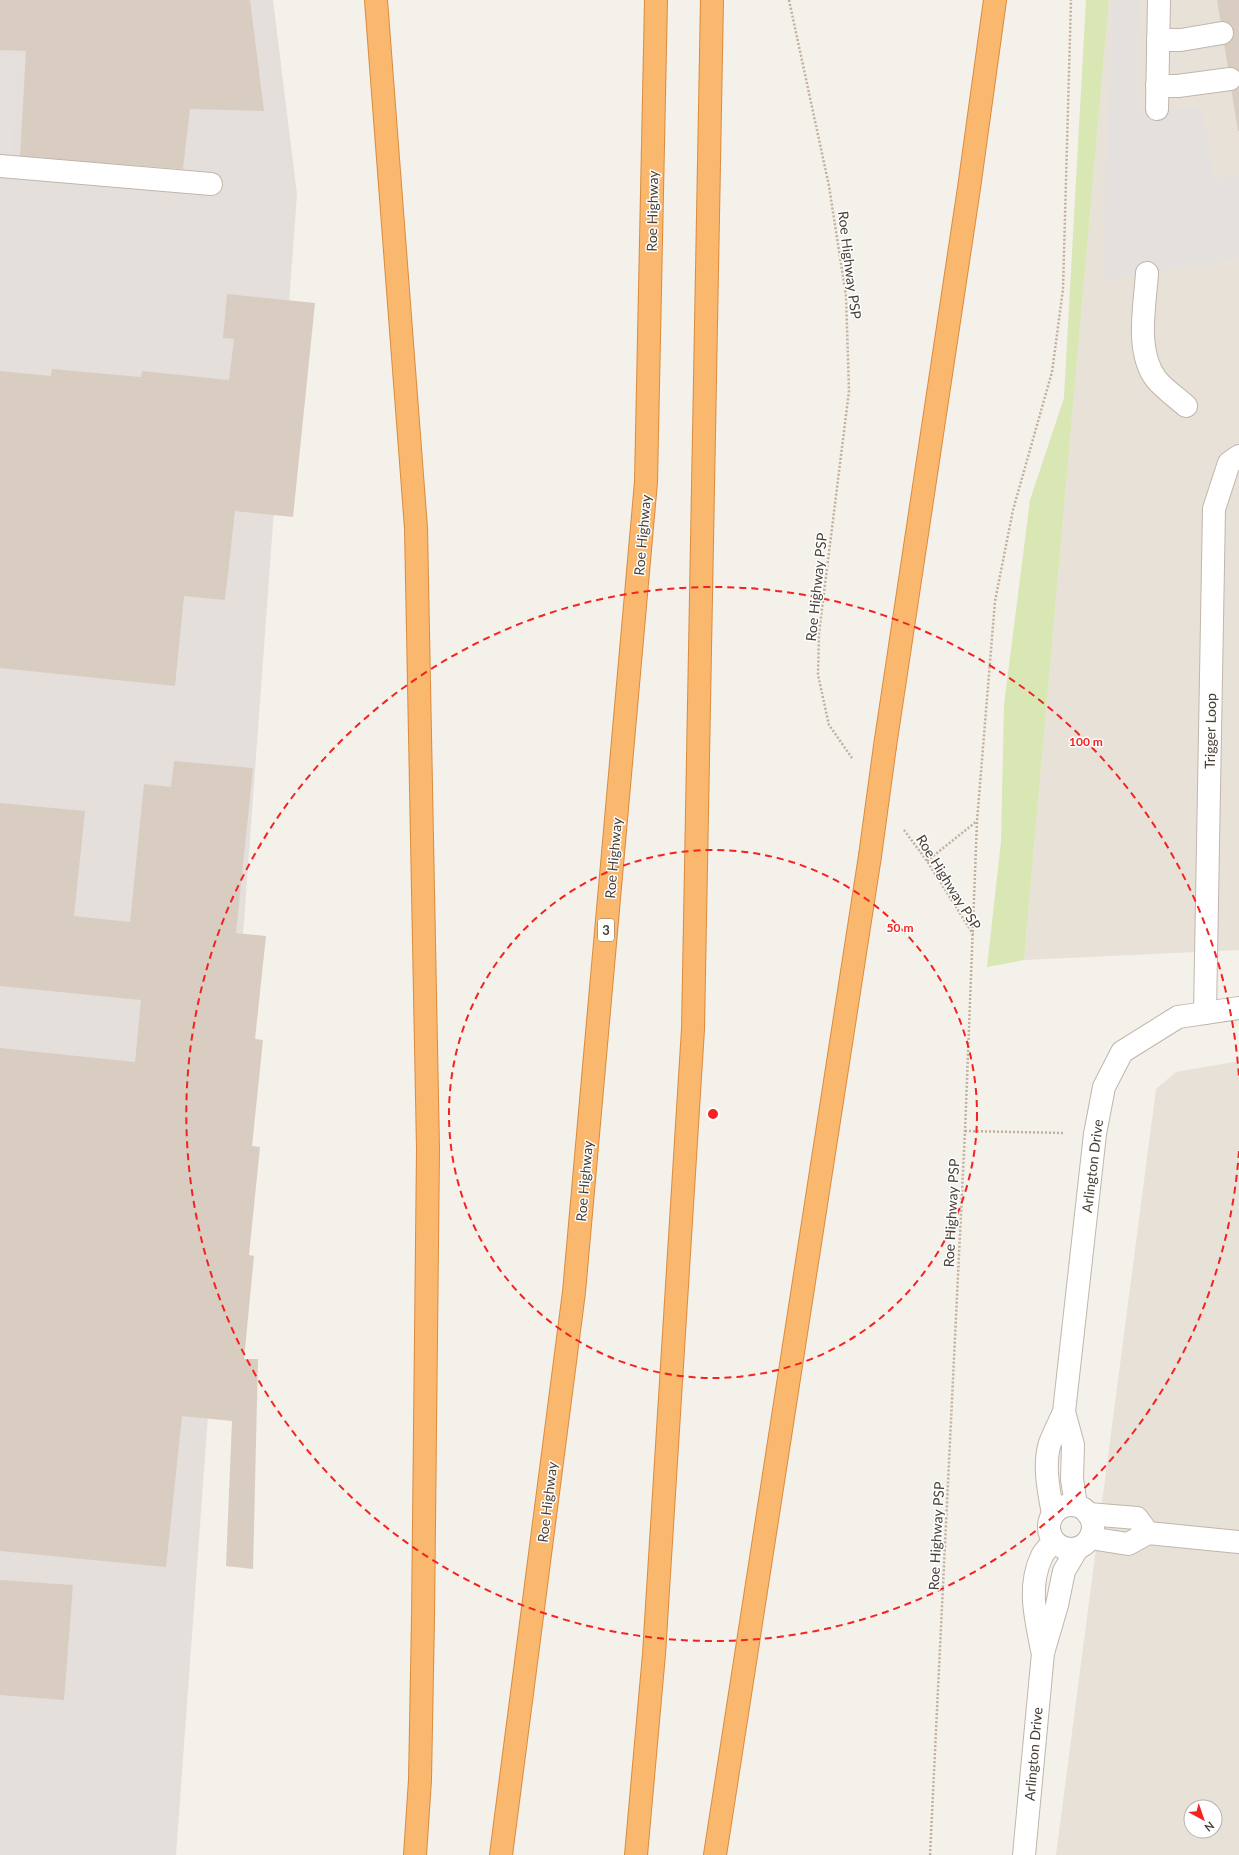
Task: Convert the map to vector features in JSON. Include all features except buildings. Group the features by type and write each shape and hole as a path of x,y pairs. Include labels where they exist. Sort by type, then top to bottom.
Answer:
{"highway":[{"path":"376,0 416,528 428,1148 420,1780 415,1855"},
{"name":"Roe Highway","path":"501,1855 574,1292 646,482 656,0"},
{"path":"636,1855 654,1654 693,1030 712,0"},
{"path":"715,1855 870,856 970,188 994,0"}],"street":[{"path":"1157,109 1159,0"},
{"path":"1158,40 1181,40 1222,33"},
{"path":"1157,86 1178,86 1230,79"},
{"path":"0,166 211,184"},
{"path":"1147,273 1143,339 1147,360 1156,379 1186,406"},
{"name":"Trigger Loop","path":"1205,1013 1214,509 1229,463 1239,456"},
{"name":"Arlington Drive","path":"1043,1653 1033,1604 1035,1573 1042,1554 1054,1542 1048,1527 1053,1514 1047,1461 1049,1444 1064,1412 1095,1134 1104,1087 1122,1052 1178,1017 1239,1008"},
{"name":"Arlington Drive","path":"1024,1855 1043,1653 1057,1605 1064,1571 1093,1531 1093,1524 1082,1510 1072,1479 1073,1445 1064,1412"},
{"path":"1053,1514 1068,1505 1082,1510 1137,1518 1148,1533"},
{"path":"1054,1542 1067,1550 1083,1543 1128,1544 1148,1533 1239,1542"}],"path":[{"name":"Roe Highway PSP","path":"789,0 829,186 846,296 849,391 819,633 818,675 829,725 857,764"},
{"path":"973,935 977,821 995,601 1013,510 1052,372 1063,289 1071,0"},
{"path":"927,861 977,821"},
{"name":"Roe Highway PSP","path":"904,829 927,861 973,935 930,1855"},
{"path":"965,1131 1095,1134"}],"shaded area":[{"path":"0,0 273,0 297,194 176,1855 0,1855"},
{"path":"1109,0 1239,0 1239,950 1024,960"},
{"path":"1113,0 1139,0 1137,109 1201,108 1214,180 1239,175 1239,258 1102,280"},
{"path":"0,56 19,57 12,153 0,152"},
{"path":"1239,1061 1239,1855 1056,1855 1156,1089 1176,1072"}],"green space":[{"path":"1086,0 1109,0 1024,960 987,967 1001,842 1004,705 1030,500 1064,398"}]}
